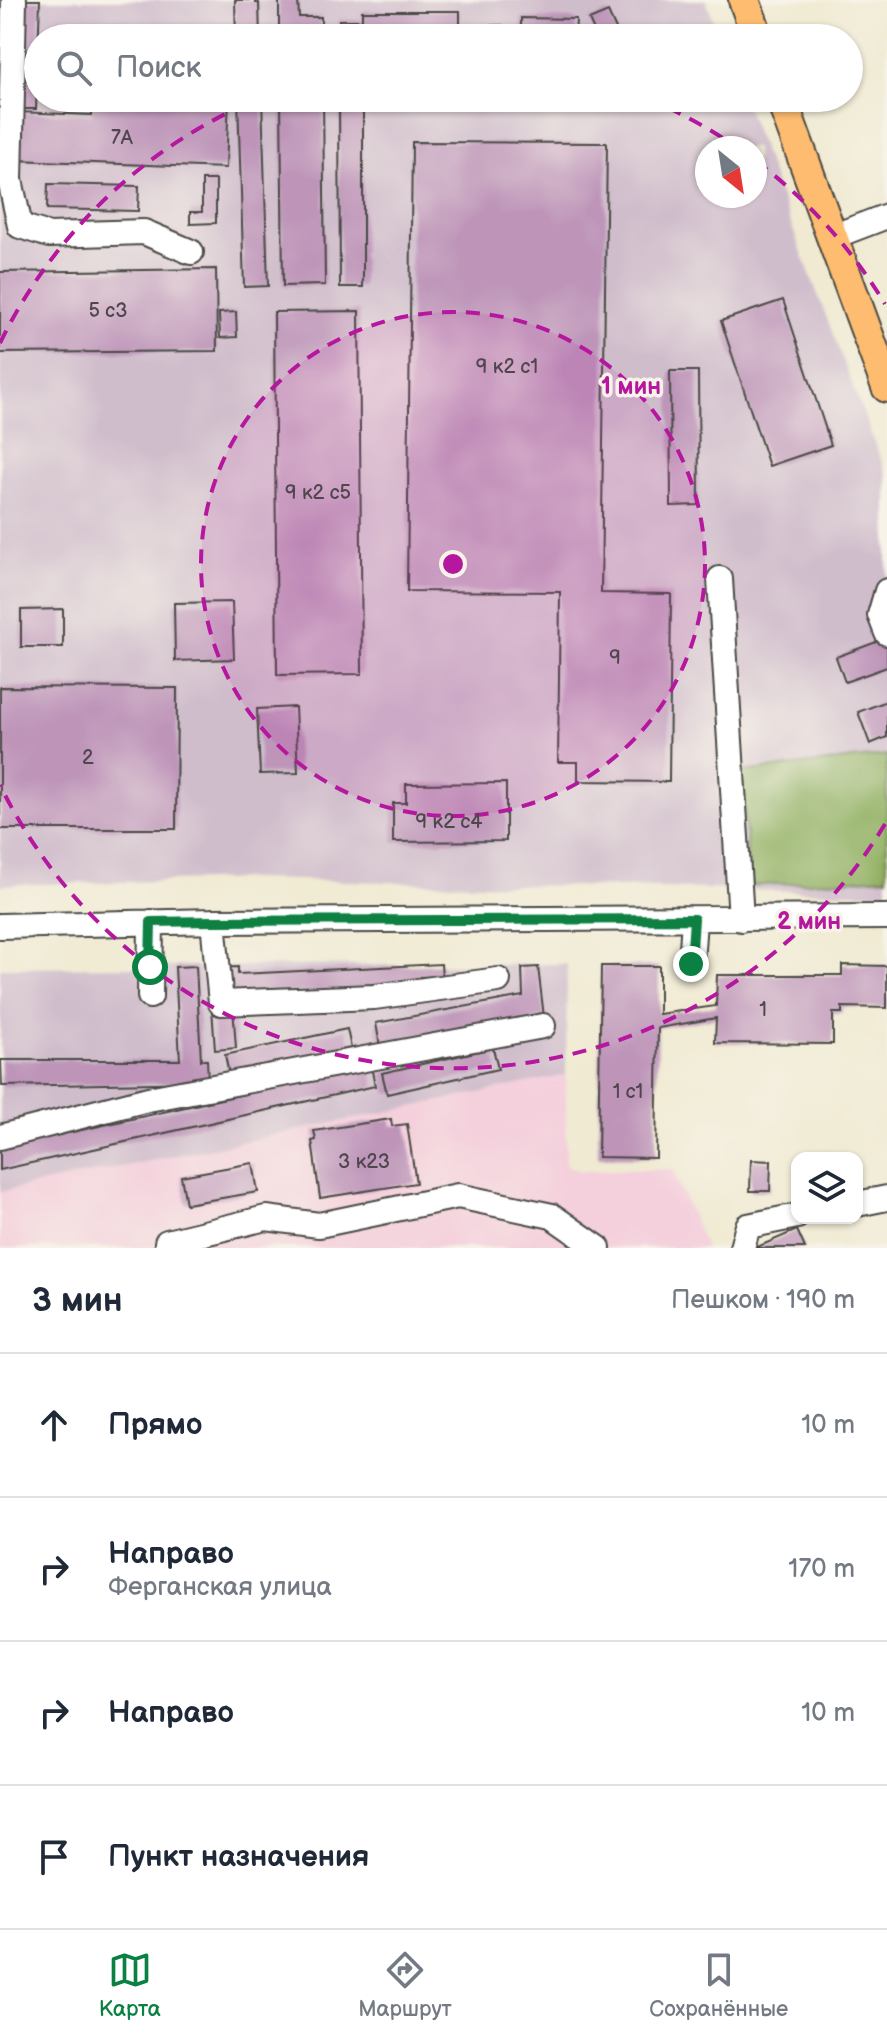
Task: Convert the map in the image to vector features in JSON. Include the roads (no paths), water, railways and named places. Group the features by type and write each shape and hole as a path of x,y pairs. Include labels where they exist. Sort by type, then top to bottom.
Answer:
{"main road":[{"path":"744,0 753,24"},
{"path":"786,112 887,387"}],"street":[{"path":"14,0 10,180 20,226 49,235 144,232 191,252"},
{"path":"832,237 887,216"},
{"path":"720,579 741,919"},
{"path":"887,591 880,615 887,633"},
{"path":"0,926 213,921 887,917"},
{"path":"691,964 694,919"},
{"path":"213,921 221,1003 374,997 498,980"},
{"path":"150,996 151,922"},
{"path":"0,1137 148,1099 543,1026"},
{"path":"167,1248 167,1242 266,1218 319,1225 458,1196 552,1216 598,1248"},
{"path":"863,1203 887,1198"},
{"path":"742,1248 748,1226 791,1217"}]}
